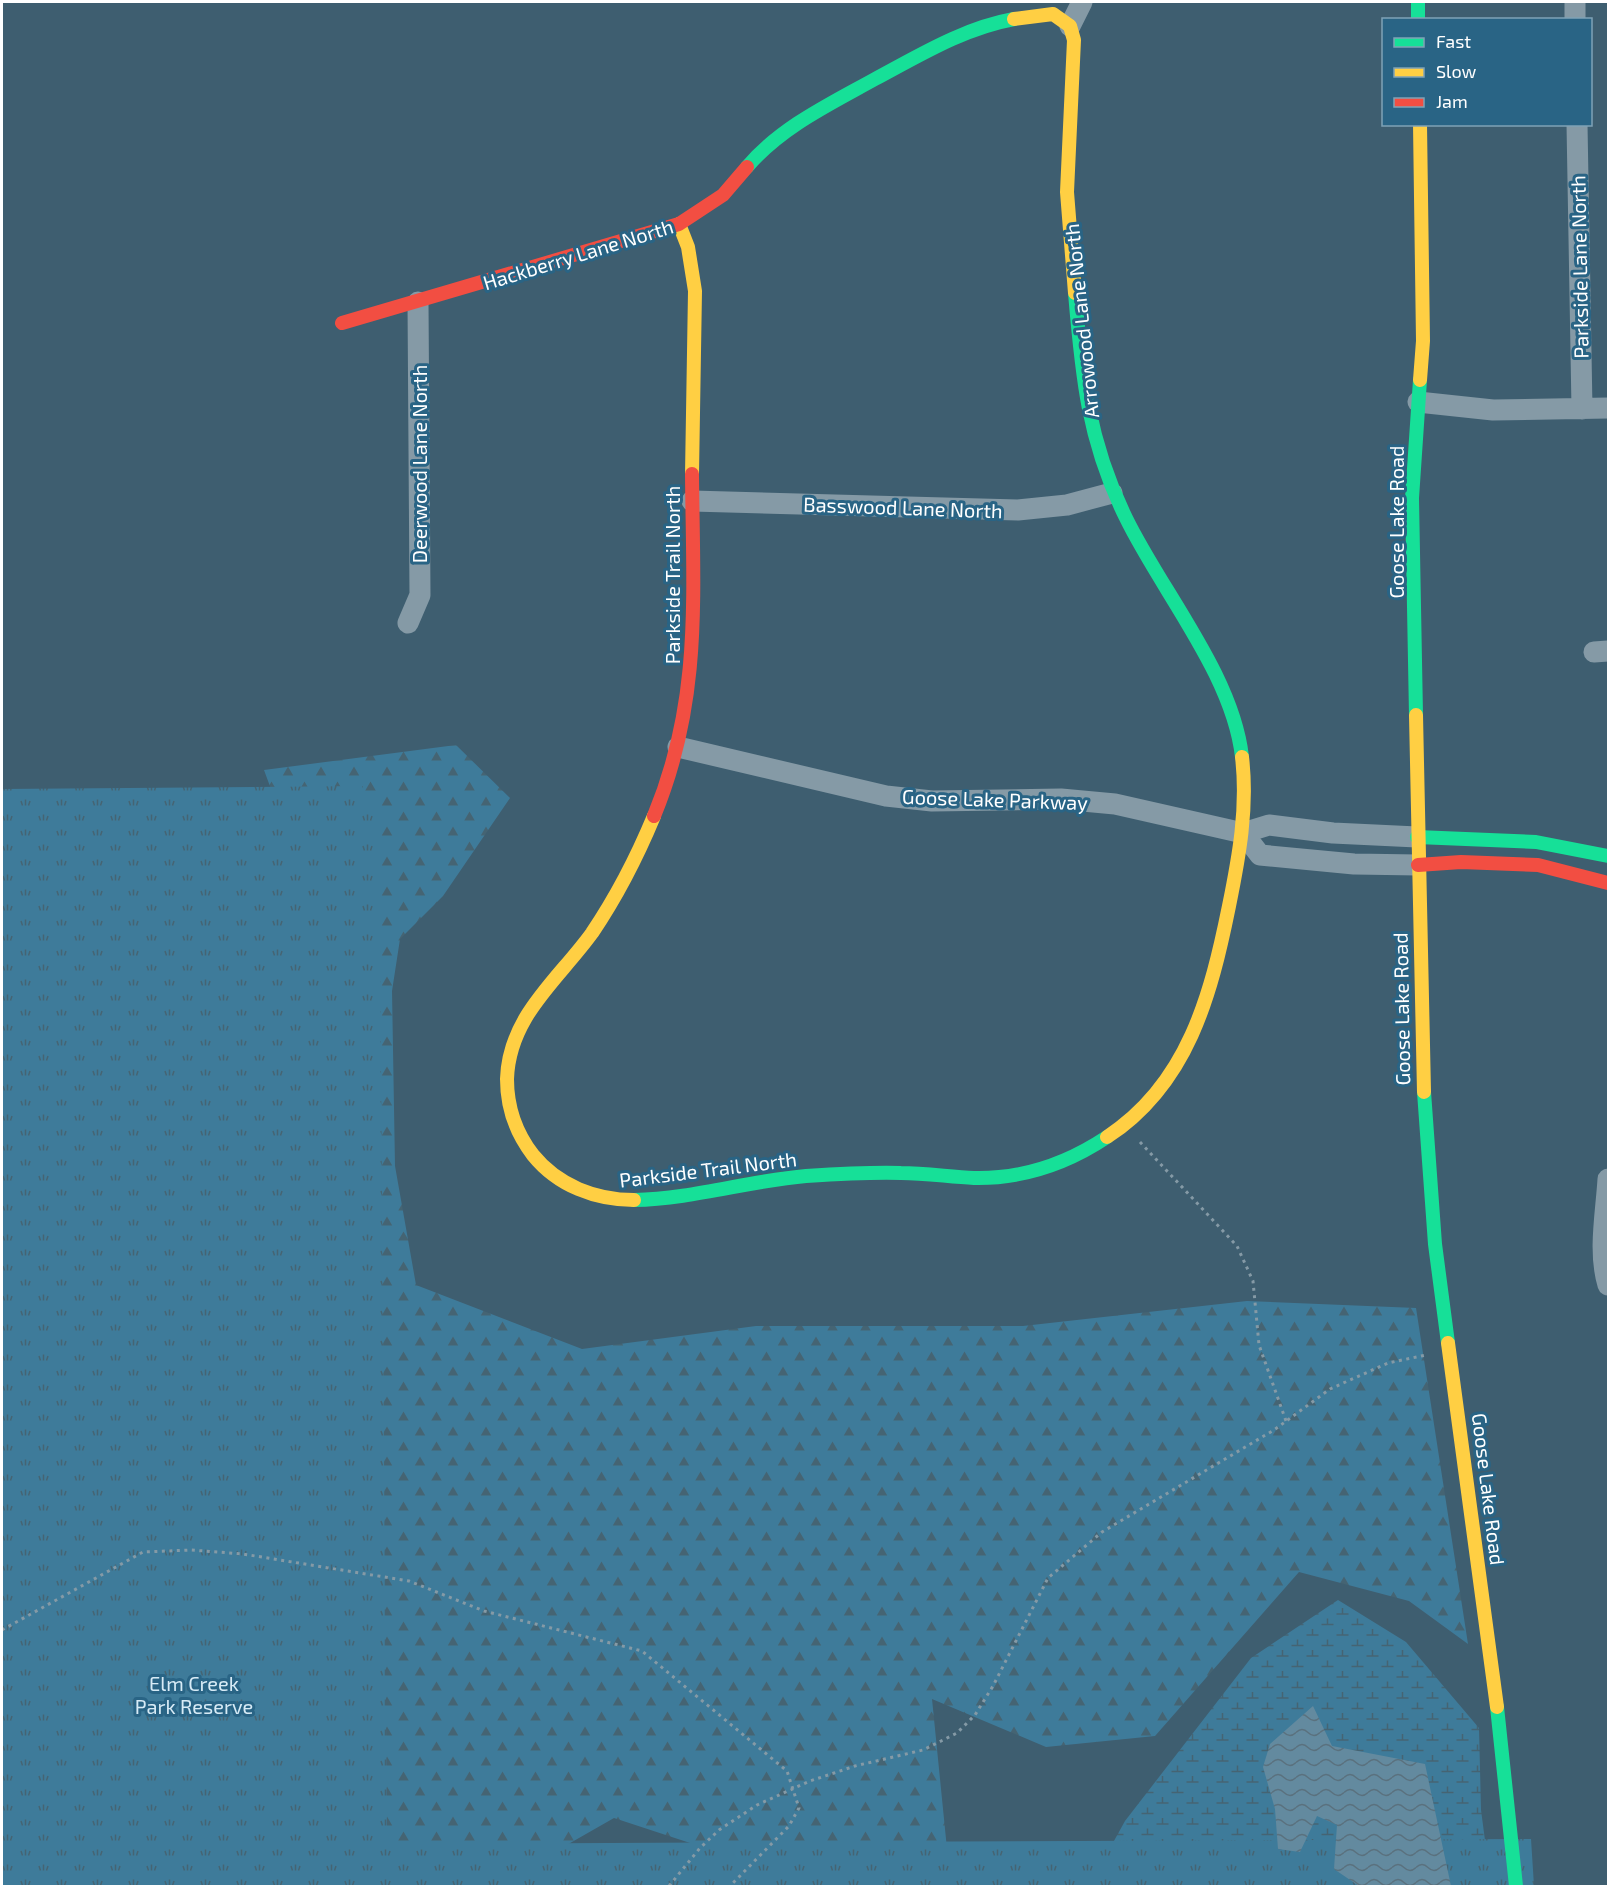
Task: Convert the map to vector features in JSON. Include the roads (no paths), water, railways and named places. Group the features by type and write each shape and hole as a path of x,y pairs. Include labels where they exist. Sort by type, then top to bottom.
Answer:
{"street":[{"path":"1044,8 1070,26 1082,2"},
{"path":"1418,2 1418,18"},
{"path":"1575,2 1575,18"},
{"name":"Hackberry Lane North","path":"342,323 680,224 723,195 757,155 803,119 935,47 987,24 1044,8"},
{"name":"Arrowood Lane North","path":"1070,26 1074,40 1067,192 1088,410 1112,493 1207,659 1230,707 1243,755 1243,833"},
{"name":"Goose Lake Road","path":"1420,126 1423,341 1412,498 1424,1112 1431,1206 1494,1680 1516,1887"},
{"name":"Parkside Lane North","path":"1577,126 1582,409"},
{"name":"Parkside Trail North","path":"680,224 692,252 697,294 692,387 695,637 687,702 678,747 657,808 631,866 586,941 539,993 519,1023 509,1054 506,1085 516,1128 527,1149 552,1176 581,1193 611,1201 631,1201 821,1175 911,1173 998,1177 1035,1170 1072,1156 1104,1141 1125,1125 1169,1081 1196,1035 1213,984 1243,833"},
{"name":"Deerwood Lane North","path":"408,623 420,595 418,302"},
{"path":"1418,402 1493,410 1608,408"},
{"name":"Basswood Lane North","path":"692,501 1018,510 1067,505 1112,493"},
{"name":"Goose Lake Parkway","path":"678,747 886,796 932,801 1061,799 1115,804 1243,833 1269,825 1333,833 1526,839 1569,845 1608,856"},
{"path":"1243,833 1260,855 1354,864 1418,865 1461,862 1538,865 1608,883"},
{"path":"1608,1179 1604,1256 1608,1285"}],"water":[{"path":"1313,1706 1332,1746 1425,1764 1451,1886 1359,1886 1334,1869 1337,1825 1317,1816 1300,1852 1278,1849 1275,1809 1263,1767 1270,1744"}],"park label":[{"name":"Elm Creek Park Reserve","path":"194,1694"}]}
